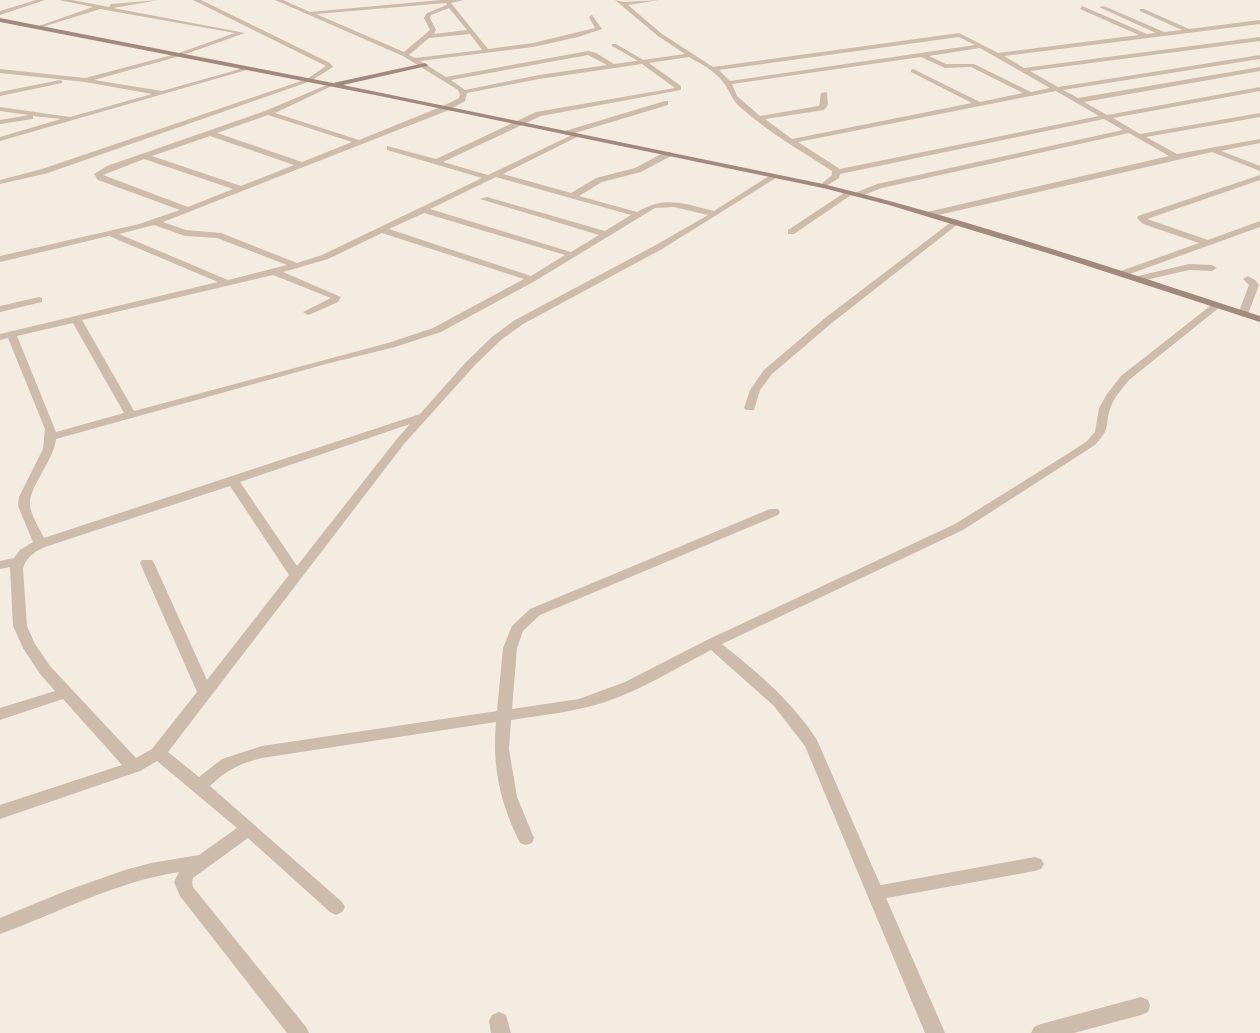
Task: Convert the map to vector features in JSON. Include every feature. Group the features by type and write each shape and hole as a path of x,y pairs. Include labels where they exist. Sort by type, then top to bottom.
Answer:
{"main road":[{"path":"0,20 348,88 823,186 930,214 1260,319"},
{"path":"331,85 428,67"}],"street":[{"path":"0,13 42,0"},
{"path":"62,0 242,33"},
{"path":"38,28 100,8 156,0"},
{"path":"0,182 45,171 308,80 330,67 328,64 256,28 196,0"},
{"path":"278,0 416,60 464,92 539,77 690,55"},
{"path":"309,13 449,3 461,0"},
{"path":"620,2 656,0"},
{"path":"620,2 660,36 712,69 728,83 738,102 838,172"},
{"path":"449,3 486,50"},
{"path":"405,55 433,30 427,16 449,3"},
{"path":"1102,7 1163,34"},
{"path":"1082,8 1146,36"},
{"path":"1142,10 1213,44"},
{"path":"416,60 546,42 596,31 599,28 592,17"},
{"path":"997,55 1260,22"},
{"path":"85,80 178,55 256,28"},
{"path":"428,36 472,32"},
{"path":"712,69 959,36 981,46 1176,157"},
{"path":"1022,70 1260,39"},
{"path":"436,162 518,123 550,111 679,89 679,87 642,61 614,45"},
{"path":"728,83 981,46"},
{"path":"446,79 588,54 594,54 614,66"},
{"path":"922,55 948,67 972,65 1030,94"},
{"path":"792,141 1056,89 1260,57"},
{"path":"0,139 165,94 247,68"},
{"path":"1076,101 1260,69"},
{"path":"913,70 979,104"},
{"path":"0,71 85,80 165,94"},
{"path":"0,94 72,79"},
{"path":"188,210 101,178 98,174 268,112 331,85"},
{"path":"823,186 836,176 838,172 1105,117 1260,89"},
{"path":"0,259 154,222 188,210 446,108 462,99 464,92"},
{"path":"759,118 821,108 824,105 826,93"},
{"path":"40,544 24,506 25,497 49,449 51,428 6,336 297,266 333,253 383,230 573,134 665,103"},
{"path":"0,109 74,119"},
{"path":"268,112 358,142"},
{"path":"0,122 45,115"},
{"path":"1139,136 1260,115"},
{"path":"791,232 854,194 880,186 1129,131"},
{"path":"209,133 302,165"},
{"path":"930,214 1176,157 1260,141"},
{"path":"390,148 436,162 573,196 639,215"},
{"path":"1212,150 1260,169"},
{"path":"573,196 599,180 638,170 668,154"},
{"path":"144,156 241,189"},
{"path":"0,812 134,767 158,753 400,442 471,362 497,338 519,322 715,214 775,176"},
{"path":"1209,243 1146,222 1141,218 1260,177"},
{"path":"484,199 606,234"},
{"path":"51,437 322,362 417,338 437,330 532,279 653,206 674,204 715,214"},
{"path":"424,210 573,255"},
{"path":"154,222 185,233 218,235 297,266"},
{"path":"750,408 755,390 768,372 829,320 956,222"},
{"path":"1120,274 1260,224"},
{"path":"383,230 532,279"},
{"path":"109,233 228,283"},
{"path":"1137,279 1190,267 1212,268"},
{"path":"274,272 336,297 335,300 308,312"},
{"path":"1242,314 1254,286 1248,279"},
{"path":"0,309 39,300"},
{"path":"200,786 218,768 235,759 262,752 580,704 630,686 712,643 959,527 1073,455 1091,443 1100,433 1105,408 1112,394 1125,378 1216,305"},
{"path":"76,319 131,416"},
{"path":"134,767 45,670 28,645 20,626 16,569 18,561 25,552 40,544 424,416"},
{"path":"233,481 296,575"},
{"path":"526,838 509,797 501,748 510,648 516,629 535,612 774,512"},
{"path":"0,565 18,561"},
{"path":"147,563 205,692"},
{"path":"712,643 783,706 803,727 812,744 935,1033"},
{"path":"0,714 66,693"},
{"path":"158,753 200,786 336,907"},
{"path":"249,830 187,874 183,882 186,891 299,1033"},
{"path":"0,926 134,873 183,863 204,862"},
{"path":"876,893 1035,864"},
{"path":"1041,1033 1141,1006"}]}
